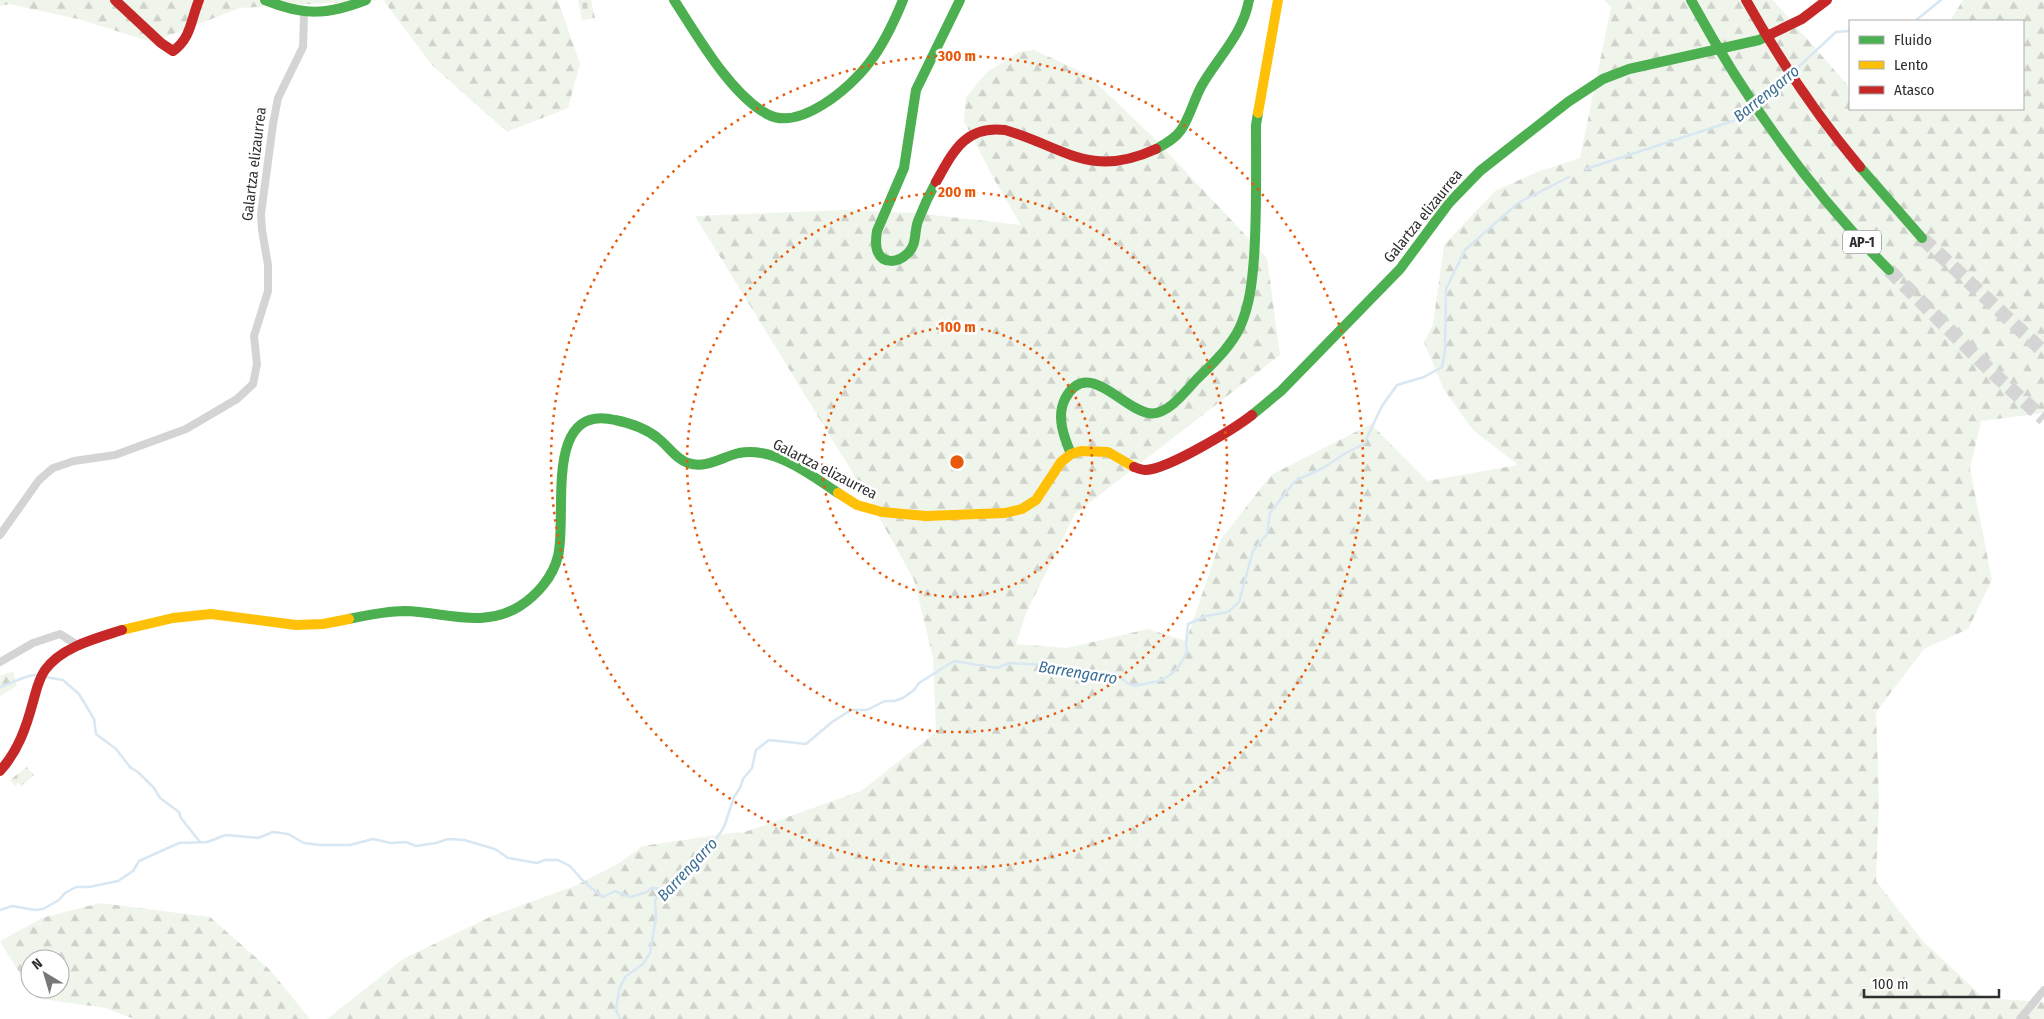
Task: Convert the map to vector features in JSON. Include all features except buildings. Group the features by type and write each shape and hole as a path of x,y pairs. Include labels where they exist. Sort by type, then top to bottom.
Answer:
{"main road":[{"path":"115,0 161,43 173,50 182,44 189,35 199,0"},
{"path":"265,0 280,7 304,14 334,11 366,0"},
{"path":"674,0 696,34 746,98 765,113 782,118 796,117 810,111 834,98 850,86 875,56 890,31 903,0"},
{"path":"960,0 916,90 912,103 906,164 876,232 876,248 883,259 886,260 896,261 913,247 917,224 955,151 968,136 979,130 989,127 1004,130 1070,156 1107,163 1135,158 1168,142 1185,125 1203,84 1242,25 1249,0"},
{"path":"1071,454 1063,433 1061,420 1062,409 1070,393 1076,388 1083,384 1093,383 1102,386 1142,412 1155,413 1162,411 1172,405 1227,348 1245,318 1250,301 1256,231 1256,125 1278,0"},
{"name":"AP-1","path":"1691,0 1757,111 1797,166 1835,213 1889,270"},
{"path":"1746,0 1816,113 1877,190 1922,238"},
{"name":"Galartza elizaurrea","path":"0,772 12,759 18,747 25,729 37,684 48,666 66,652 79,646 138,626 201,614 294,625 327,624 404,611 481,619 511,611 534,595 550,575 558,557 562,543 563,460 571,432 581,421 589,418 604,418 641,428 654,434 687,463 707,463 744,452 768,454 790,464 858,505 869,510 896,514 963,515 1005,513 1022,509 1036,500 1043,492 1061,462 1071,454 1081,451 1108,452 1129,466 1145,470 1182,458 1214,440 1266,404 1400,269 1449,204 1480,171 1568,102 1603,79 1628,69 1759,40 1796,22 1827,0"}],"street":[{"name":"Galartza elizaurrea","path":"0,535 39,480 53,468 74,460 115,455 180,432 237,399 252,384 257,364 254,336 268,291 268,266 261,214 278,98 301,54 304,14"},
{"path":"0,662 33,643 60,634 79,646"},
{"path":"2020,1019 2044,990"}],"green space":[{"path":"0,0 383,0 240,8 152,42 78,19 9,4 0,6"},
{"path":"383,0 558,0 580,64 568,108 507,132 432,65"},
{"path":"578,0 591,0 595,18 582,20"},
{"path":"1604,0 1773,0 1849,87 1849,110 1870,110 1872,112 1874,110 2024,110 2024,20 1951,20 1963,0 2044,0 2044,413 1981,421 1970,469 1992,580 1968,629 1924,649 1876,712 1879,800 1876,881 1923,941 1984,998 2044,1002 2044,1019 327,1019 403,959 492,916 577,885 621,862 643,846 738,832 742,833 861,791 936,732 933,657 914,580 870,501 695,216 846,210 916,213 1021,225 994,179 964,121 966,97 987,72 1019,52 1034,50 1088,75 1156,140 1267,258 1280,355 1075,514 1026,613 1016,644 1067,648 1148,629 1186,641 1221,539 1271,475 1371,424 1427,481 1518,465 1473,430 1443,388 1424,342 1433,325 1444,245 1495,191 1537,172 1580,158 1611,7"},
{"path":"13,671 17,686 0,696 0,676"},
{"path":"27,767 34,775 21,786 18,783 15,786 10,780"},
{"path":"100,903 210,917 270,970 310,1019 134,1019 106,1008 42,999 70,999 70,949 20,949 20,974 0,941 42,918"}],"waterway":[{"name":"Barrengarro","path":"1916,20 1941,0"},
{"name":"Barrengarro","path":"1794,71 1836,32 1849,31"},
{"name":"Barrengarro","path":"1758,102 1786,78"},
{"name":"Barrengarro","path":"1586,169 1733,121 1750,109"},
{"name":"Barrengarro","path":"620,1019 616,1010 619,990 625,977 643,964 650,953 656,918 655,900 683,873 686,866 710,848 724,827 734,797 743,779 752,768 756,750 769,740 806,744 832,722 851,710 867,710 885,701 903,698 914,690 919,683 954,661 997,668 1009,663 1046,665 1116,674 1134,686 1155,682 1167,677 1177,669 1187,651 1188,624 1206,616 1228,612 1239,602 1253,551 1267,534 1270,513 1295,481 1325,467 1344,454 1364,444 1382,406 1397,385 1424,377 1442,367 1445,351 1446,289 1465,250 1518,203 1569,177"},
{"path":"0,687 36,675"},
{"path":"45,677 63,680 79,694 94,719 96,734 116,749 130,767 154,788 160,798 179,812 181,818 200,842"},
{"path":"0,910 12,906 35,910 43,909 76,887 89,887 118,881 133,871 139,861 179,843 207,842 226,835 258,838 273,832 288,834 304,843 320,845 350,845 373,839 391,843 406,842 416,846 448,839 464,840 495,849 508,858 537,863 545,860 558,860 570,866 585,883 603,897 615,891 630,897 647,892 651,888 667,889"}],"tunnel":[{"path":"1922,238 2044,352"},
{"path":"1889,270 1994,374 2044,419"}],"traffic: fast":[{"path":"265,0 292,9 316,12 339,9 366,0"},
{"path":"674,0 715,63 740,93 767,114 780,118 794,117 823,105 850,84 869,63 879,48 903,0"},
{"path":"936,182 918,221 911,250 900,259 891,261 883,258 879,255 876,247 877,231 904,168 916,90 960,0"},
{"path":"1156,149 1173,139 1181,130 1202,85 1242,24 1249,0"},
{"path":"1691,0 1733,73 1780,142 1832,208 1889,270"},
{"path":"1252,415 1281,391 1400,269 1449,203 1480,171 1568,102 1603,79 1629,69 1759,40 1767,36"},
{"path":"1071,454 1064,434 1061,413 1065,399 1074,387 1083,383 1094,384 1105,388 1138,409 1148,413 1158,412 1173,404 1220,355 1236,335 1246,310 1250,293 1254,258 1256,225 1256,125 1258,113"},
{"path":"1860,167 1922,238"},
{"path":"349,619 384,612 405,611 464,618 492,617 506,613 526,602 544,585 556,564 560,538 563,467 568,445 577,428 592,419 615,420 649,432 680,459 688,463 708,464 739,453 752,452 779,458 816,478 838,493"}],"traffic: slow":[{"path":"1258,113 1278,0"},
{"path":"838,493 857,505 882,512 926,516 1005,513 1022,509 1036,500 1061,462 1071,454 1081,451 1108,452 1134,467"},
{"path":"122,630 173,618 211,614 296,625 323,624 349,619"}],"traffic: jam":[{"path":"115,0 161,43 173,51 184,41 199,0"},
{"path":"1746,0 1799,86 1860,167"},
{"path":"1767,36 1802,19 1827,0"},
{"path":"936,182 948,161 962,143 970,136 991,130 1005,130 1079,158 1095,161 1133,158 1156,149"},
{"path":"1134,467 1145,470 1155,468 1184,456 1231,430 1252,415"},
{"path":"0,771 21,739 39,682 45,670 60,655 70,649 122,630"}]}
